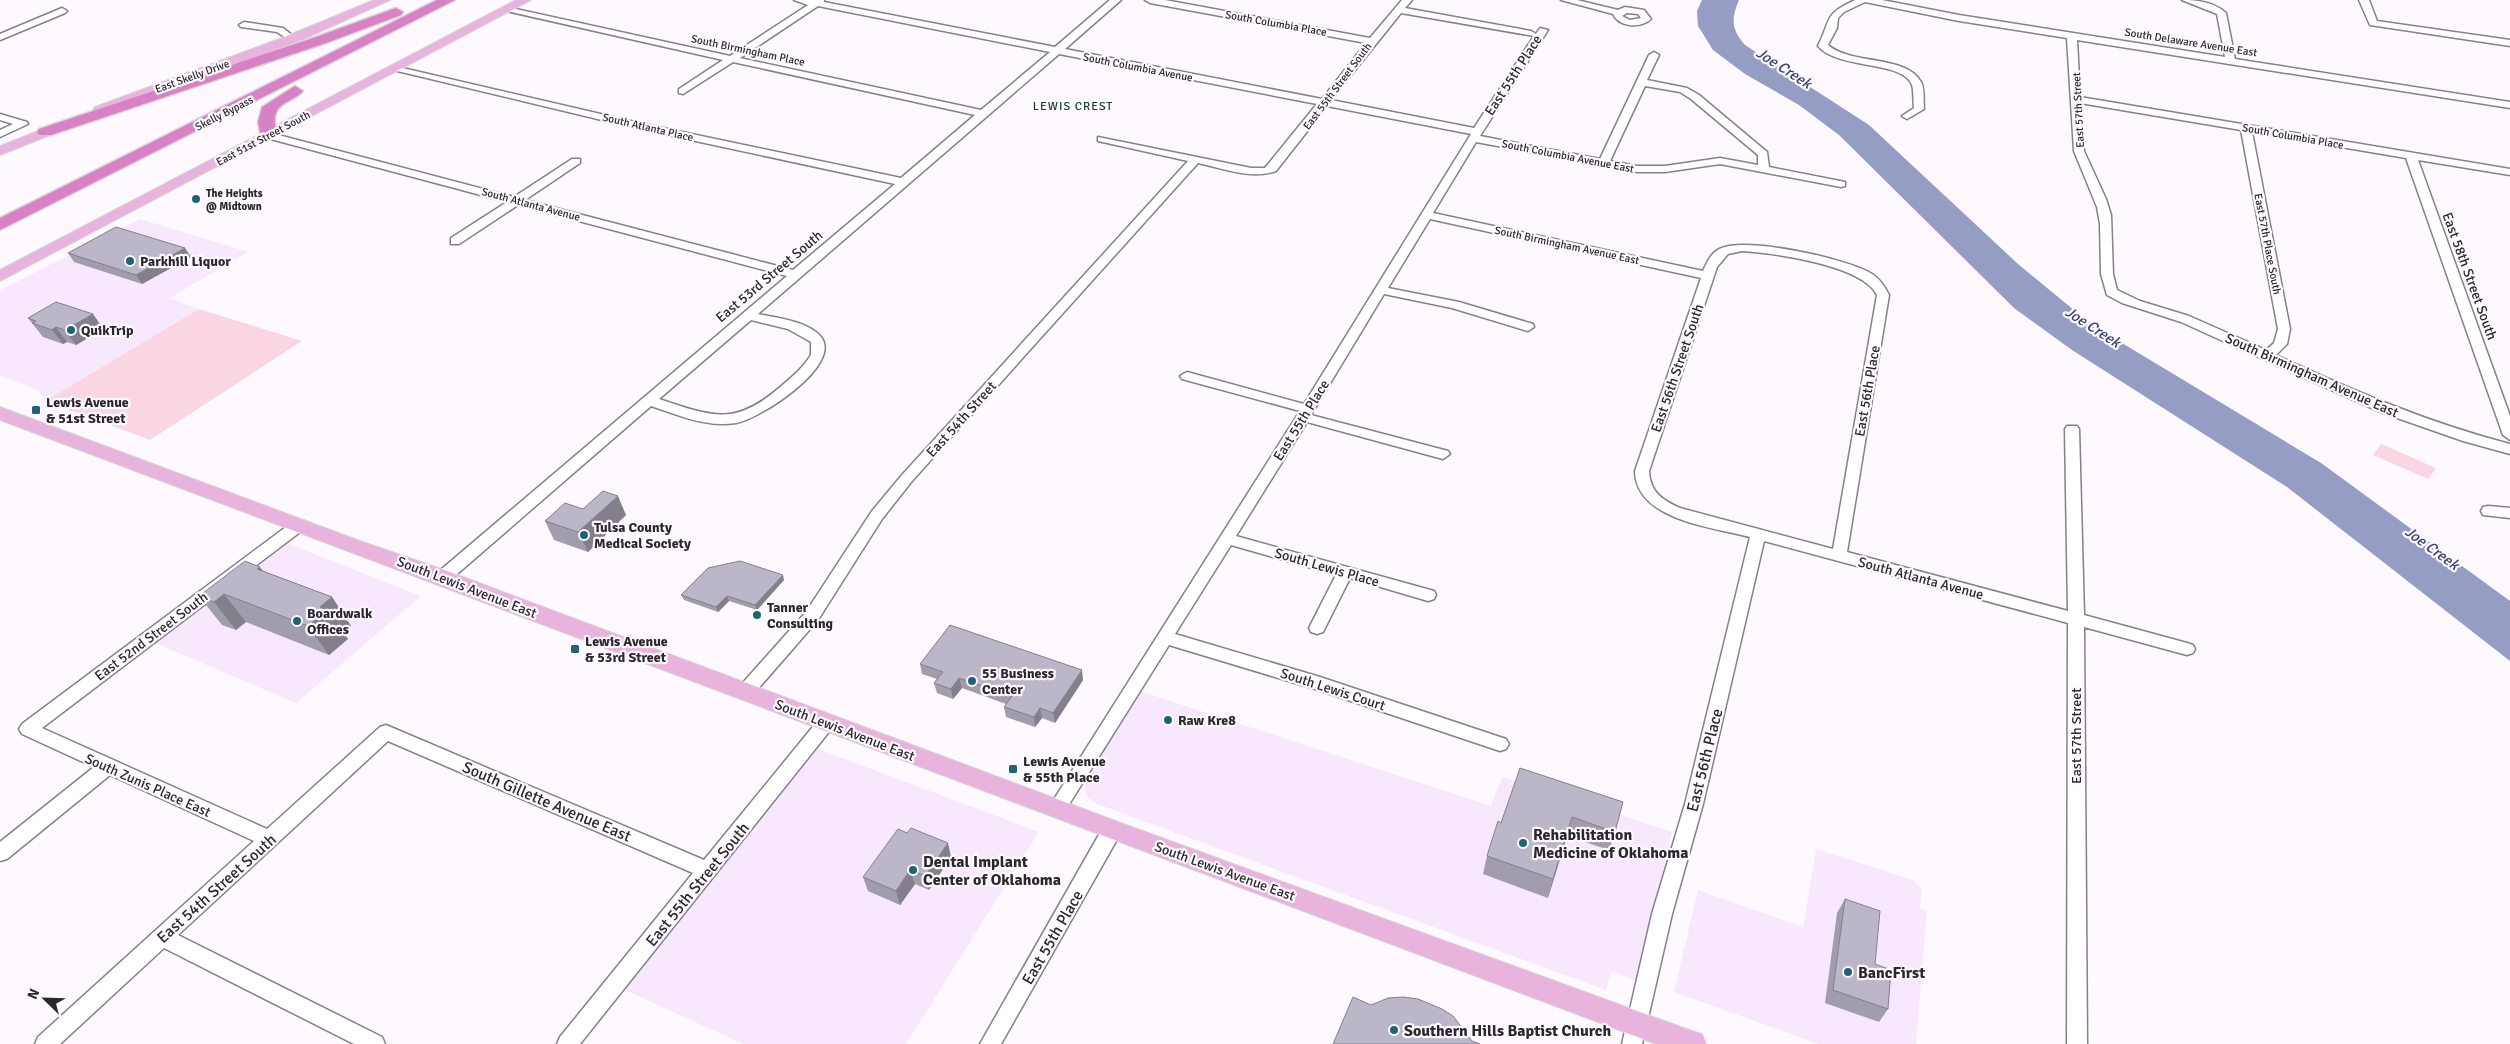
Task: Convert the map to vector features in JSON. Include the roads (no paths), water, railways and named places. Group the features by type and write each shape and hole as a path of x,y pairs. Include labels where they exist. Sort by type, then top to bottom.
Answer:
{"highway":[{"name":"Skelly Bypass","path":"0,225 448,0"},
{"path":"268,135 266,122 270,107 276,101 464,0"},
{"name":"Skelly Bypass","path":"0,211 424,2"},
{"path":"45,132 321,40 424,2"}],"main road":[{"name":"East Skelly Drive","path":"0,151 45,132 292,39 384,0"},
{"name":"East 51st Street South","path":"0,276 525,0"},
{"name":"South Lewis Avenue East","path":"0,413 298,525 443,576 1112,830 1634,1033 1692,1044"}],"street":[{"name":"South Columbia Avenue","path":"799,0 819,2 1475,135"},
{"name":"East 53rd Street South","path":"443,576 1116,0"},
{"name":"South Columbia Place","path":"1150,0 1372,40"},
{"name":"East 55th Street South","path":"1195,159 1251,171 1266,172 1276,165 1372,40 1407,0"},
{"path":"1566,0 1618,13"},
{"path":"1862,0 1841,10 1833,17 1832,28 1823,46 1834,55 1894,69 1913,79 1916,83 1919,109 1907,116"},
{"name":"South Delaware Avenue East","path":"1868,0 1916,11 2510,105"},
{"path":"2187,0 2217,10 2223,18 2231,61"},
{"path":"2364,0 2373,23 2510,43"},
{"path":"683,91 819,2"},
{"name":"South Birmingham Place","path":"507,10 984,114"},
{"path":"1398,10 1531,34"},
{"path":"0,37 62,11"},
{"path":"244,25 280,30 292,39"},
{"name":"East 55th Place","path":"1057,810 1305,413 1475,135 1543,30"},
{"name":"East 57th Street","path":"2072,36 2076,72 2080,152 2100,196 2105,214 2109,287 2115,296"},
{"path":"1603,164 1654,55"},
{"name":"South Atlanta Place","path":"394,69 645,127 903,182"},
{"path":"1641,82 1683,90 1695,97 1763,154 1762,168"},
{"name":"South Columbia Place","path":"2076,99 2510,172"},
{"path":"0,117 24,124 0,134"},
{"name":"East 57th Place South","path":"2246,128 2284,328 2280,344 2268,355"},
{"name":"South Atlanta Avenue","path":"268,135 794,274"},
{"name":"South Columbia Avenue East","path":"1475,135 1603,164 1650,169 1720,161 1841,184"},
{"path":"1102,138 1195,159"},
{"name":"East 58th Street South","path":"2411,156 2510,435"},
{"name":"East 54th Street","path":"745,692 812,616 877,515 907,478 1195,159"},
{"path":"454,241 576,162"},
{"name":"South Birmingham Avenue East","path":"1426,215 1708,276"},
{"name":"East 56th Street South","path":"1657,502 1646,491 1641,481 1642,471 1716,257 1721,253 1742,248 1757,249 1847,268 1861,273 1880,287"},
{"name":"East 56th Place","path":"1839,556 1883,295 1880,287"},
{"path":"1380,290 1425,297 1472,308 1528,327"},
{"name":"South Birmingham Avenue East","path":"2115,296 2169,312 2434,429 2510,449"},
{"path":"647,400 704,418 734,419 747,416 771,403 814,361 820,349 815,338 800,329 747,315"},
{"path":"1187,376 1443,454"},
{"name":"East 57th Street","path":"2072,429 2076,619 2077,1044"},
{"name":"South Atlanta Avenue","path":"1657,502 1683,514 2187,649"},
{"path":"2488,511 2510,513"},
{"name":"East 52nd Street South","path":"28,729 298,525"},
{"name":"East 56th Place","path":"1634,1033 1662,914 1694,804 1758,534"},
{"name":"South Lewis Place","path":"1226,538 1428,595"},
{"path":"1317,628 1345,572"},
{"name":"South Lewis Court","path":"1164,637 1320,684 1500,744"},
{"name":"East 55th Street South","path":"567,1044 826,723"},
{"name":"South Zunis Place East","path":"28,729 107,767 269,839"},
{"name":"South Gillette Avenue East","path":"386,732 708,871"},
{"name":"East 54th Street South","path":"45,1044 386,732"},
{"path":"0,853 107,767"},
{"name":"East 55th Place","path":"990,1044 1112,830"},
{"path":"162,937 375,1044"}],"water":[{"name":"Joe Creek","path":"1702,0 1739,0 1734,24 1737,34 1745,45 1869,125 2018,264 2092,325 2321,463 2510,601 2510,661 2287,487 2072,350 2014,308 1839,135 1799,105 1745,74 1713,50 1698,26 1697,11"}],"place":[{"name":"The Heights @ Midtown","path":"196,199"},
{"name":"Parkhill Liquor","path":"130,261"},
{"name":"QuikTrip","path":"71,330"},
{"name":"Lewis Avenue & 51st Street","path":"36,410"},
{"name":"Tulsa County Medical Society","path":"584,535"},
{"name":"Tanner Consulting","path":"757,615"},
{"name":"Boardwalk Offices","path":"297,621"},
{"name":"Lewis Avenue & 53rd Street","path":"575,649"},
{"name":"55 Business Center","path":"972,681"},
{"name":"Raw Kre8","path":"1168,720"},
{"name":"Lewis Avenue & 55th Place","path":"1013,769"},
{"name":"Rehabilitation Medicine of Oklahoma","path":"1523,843"},
{"name":"Dental Implant Center of Oklahoma","path":"913,870"},
{"name":"BancFirst","path":"1848,972"},
{"name":"Southern Hills Baptist Church","path":"1394,1030"}],"district":[{"name":"LEWIS CREST","path":"1073,106"}]}
